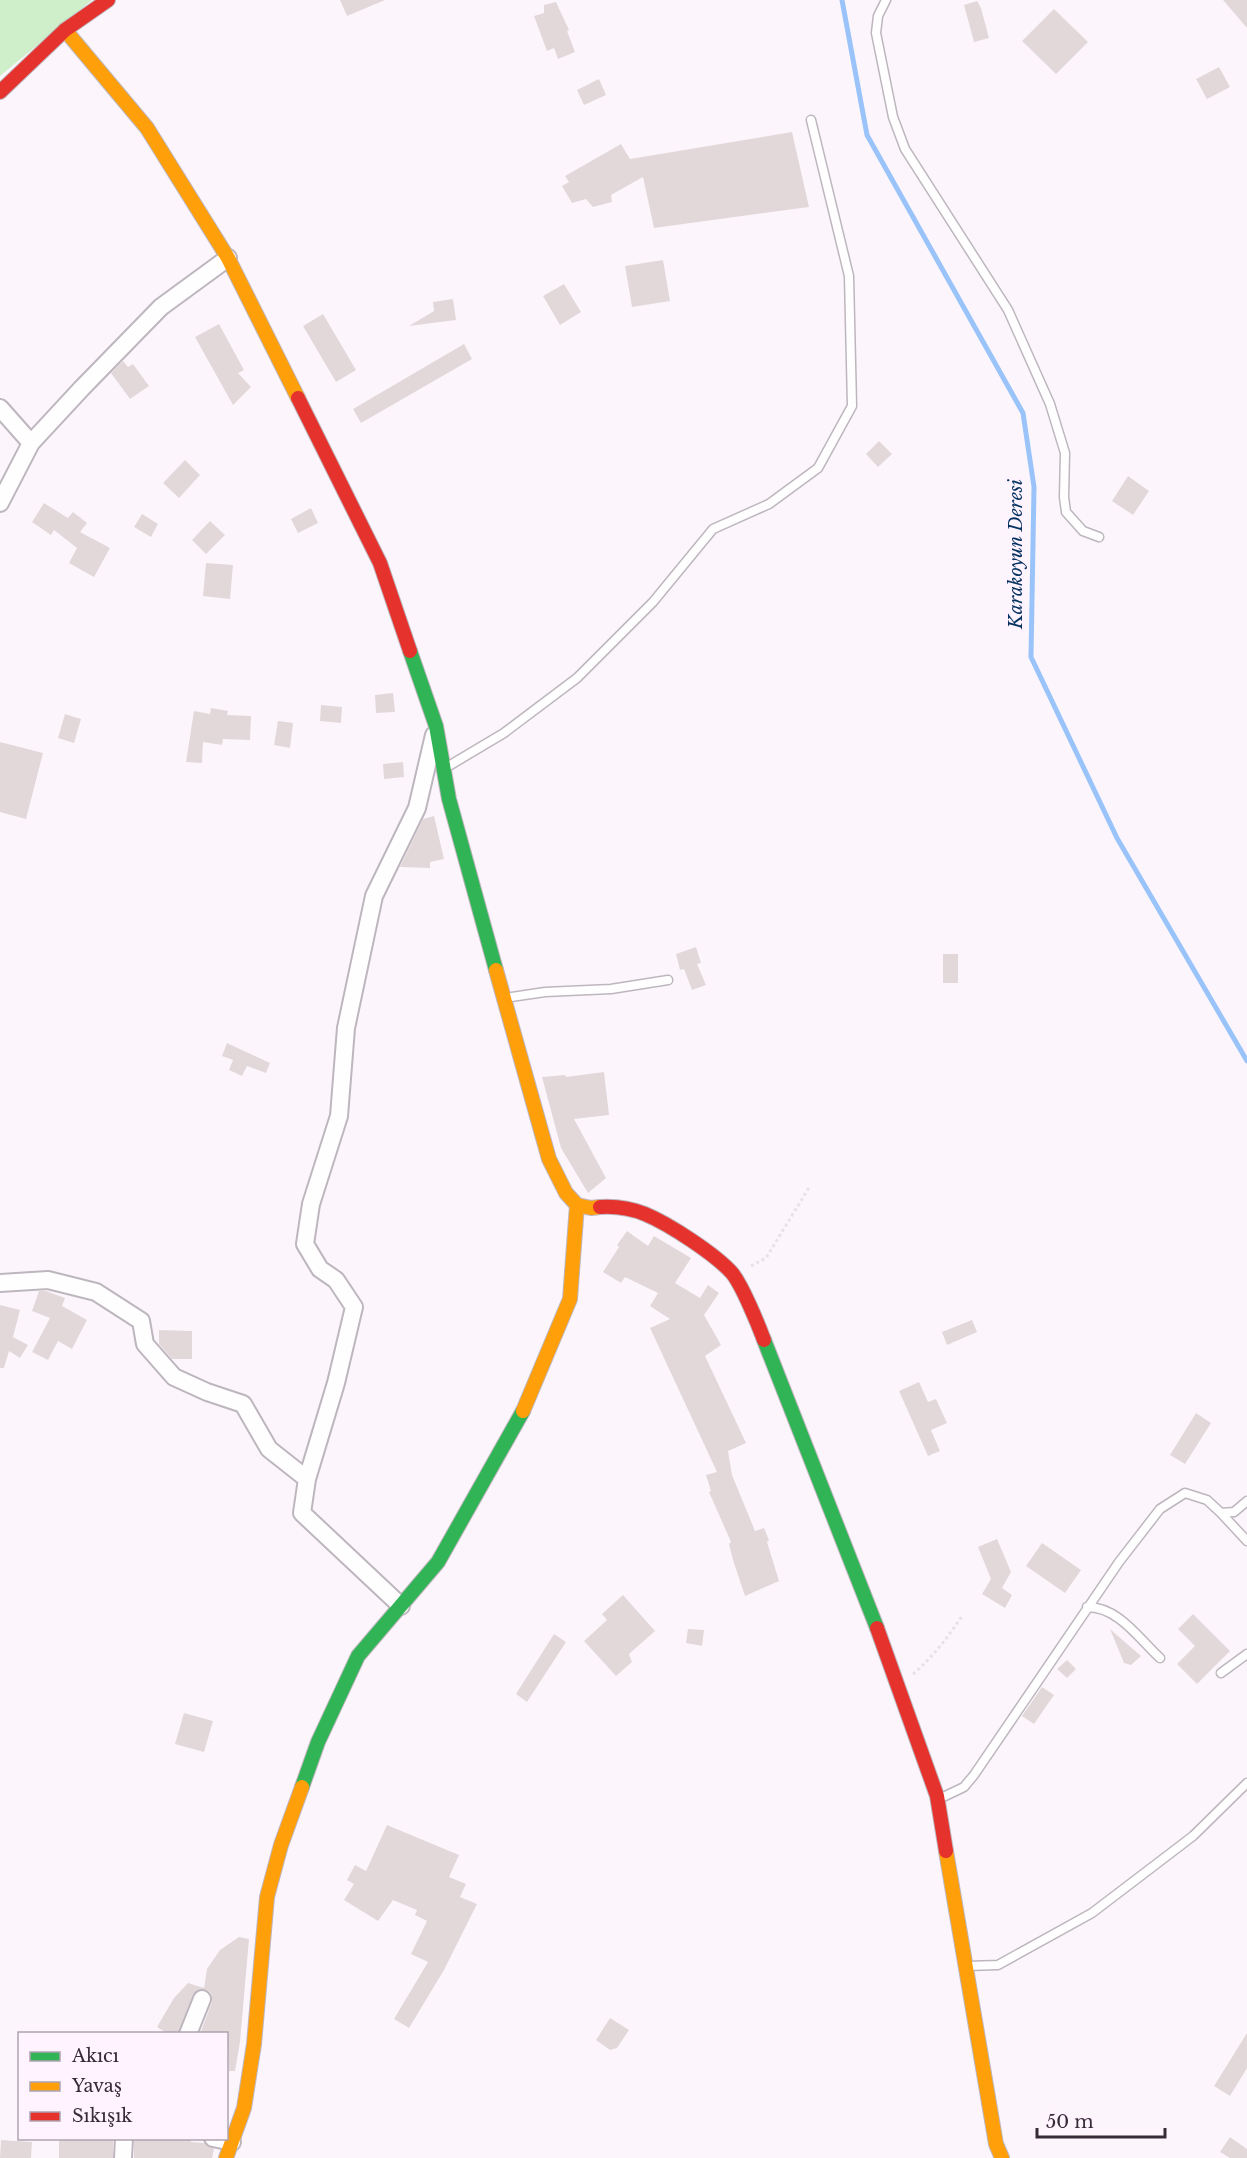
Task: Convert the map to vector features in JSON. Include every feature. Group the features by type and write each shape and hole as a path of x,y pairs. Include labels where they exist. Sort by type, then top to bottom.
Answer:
{"street":[{"path":"0,92 65,30 108,0"},
{"path":"65,30 147,128 228,258 380,563 436,726 449,799 504,998 549,1159 566,1193 577,1205 591,1208 615,1206 645,1214 691,1240 719,1260 734,1275 764,1341 870,1609 938,1800 996,2144 1002,2158"},
{"path":"0,503 32,443 82,388 161,307 228,258"},
{"path":"0,408 32,443"},
{"path":"401,1606 302,1513 307,1479 336,1383 354,1307 336,1280 320,1269 305,1244 311,1204 339,1116 346,1028 374,896 417,808 436,726"},
{"path":"226,2158 244,2108 254,2044 267,1897 281,1845 318,1742 358,1656 438,1562 528,1402 570,1299 577,1205"},
{"path":"0,1283 48,1280 96,1292 141,1321 145,1344 174,1377 207,1392 243,1404 269,1449 307,1479"},
{"path":"189,2032 202,1999"},
{"path":"123,2158 124,2140"},
{"path":"219,2140 232,2142"}],"lane":[{"path":"886,0 878,16 876,33 893,117 905,149 1008,310 1050,404 1065,453 1066,512 1083,531 1100,537"},
{"path":"444,769 504,733 577,678 653,602 713,529 769,504 818,468 852,406 849,276 811,120"},
{"path":"504,998 546,992 611,989 668,980"},
{"path":"938,1800 964,1787 974,1775 1087,1607 1160,1509 1185,1493 1207,1500 1247,1541"},
{"path":"1221,1513 1234,1512 1247,1501"},
{"path":"1087,1607 1095,1607 1111,1613 1129,1626 1160,1658"},
{"path":"1221,1673 1247,1654"},
{"path":"966,1966 998,1965 1092,1913 1193,1836 1247,1783"}],"path":[{"path":"734,1275 766,1258 810,1186"},
{"path":"898,1686 926,1663 963,1616"}],"green space":[{"path":"0,0 92,0 0,76"}],"building":[{"path":"340,0 385,0 347,16"},
{"path":"1223,0 1247,0 1247,28"},
{"path":"977,1 989,38 974,42 964,5"},
{"path":"556,2 569,30 567,31 575,52 558,59 554,48 547,51 534,16 544,13 544,5"},
{"path":"1054,9 1088,42 1056,74 1022,41"},
{"path":"1219,67 1230,87 1207,99 1196,79"},
{"path":"599,79 606,95 584,105 577,90"},
{"path":"792,132 809,207 654,228 643,177 611,195 612,202 593,207 586,199 572,203 562,186 569,182 565,176 621,144 630,159"},
{"path":"663,260 670,301 632,307 625,266"},
{"path":"564,284 581,312 560,325 543,296"},
{"path":"453,299 456,320 409,326 434,311 433,302"},
{"path":"323,314 356,370 336,382 303,326"},
{"path":"219,324 244,370 238,373 251,387 233,405 195,337"},
{"path":"464,344 472,359 361,423 353,409"},
{"path":"123,361 128,367 133,364 149,386 130,399 111,373"},
{"path":"879,441 892,454 878,467 866,454"},
{"path":"185,460 200,475 179,498 163,483"},
{"path":"1128,476 1149,491 1133,515 1112,501"},
{"path":"44,503 68,518 73,512 87,523 80,532 110,548 94,577 69,563 77,548 54,530 51,535 32,522"},
{"path":"311,508 318,523 298,533 291,519"},
{"path":"142,514 158,524 151,537 134,527"},
{"path":"210,521 225,535 206,554 192,540"},
{"path":"206,563 233,565 230,599 203,596"},
{"path":"393,693 395,712 376,713 375,695"},
{"path":"321,705 342,707 341,723 320,721"},
{"path":"211,708 228,711 227,715 251,716 250,740 223,739 222,745 203,742 202,763 186,762 194,711 210,714"},
{"path":"65,714 81,719 74,743 58,738"},
{"path":"278,721 293,723 290,748 274,745"},
{"path":"0,742 43,753 26,819 0,812"},
{"path":"403,762 404,777 384,779 383,764"},
{"path":"434,816 444,859 430,862 430,868 400,867 423,819"},
{"path":"696,947 701,963 697,964 706,985 692,990 684,969 680,970 676,954"},
{"path":"943,954 958,954 958,983 943,983"},
{"path":"227,1043 270,1063 266,1073 247,1066 242,1076 229,1070 233,1060 222,1056"},
{"path":"604,1072 609,1115 574,1119 606,1178 588,1193 561,1148 542,1077 565,1075 566,1077"},
{"path":"627,1231 648,1246 654,1236 691,1258 675,1283 700,1298 708,1285 719,1293 704,1315 721,1345 705,1356 746,1443 728,1451 732,1475 755,1531 764,1528 779,1581 745,1596 733,1560 729,1544 731,1542 709,1492 711,1491 706,1475 717,1472 650,1328 670,1319 650,1306 658,1293 625,1277 621,1283 603,1272"},
{"path":"39,1291 46,1291 65,1298 62,1306 87,1320 72,1349 58,1341 48,1360 32,1352 50,1318 32,1311"},
{"path":"0,1305 20,1310 13,1337 28,1345 20,1358 9,1351 4,1368 0,1368"},
{"path":"972,1320 977,1332 947,1345 942,1332"},
{"path":"159,1330 192,1331 192,1359 172,1359 159,1344"},
{"path":"919,1382 928,1402 936,1399 947,1423 931,1430 940,1451 928,1456 899,1391"},
{"path":"1196,1413 1211,1423 1185,1464 1170,1455"},
{"path":"997,1539 1011,1572 1002,1588 1012,1595 1005,1608 982,1594 991,1579 978,1547"},
{"path":"1042,1543 1081,1570 1065,1593 1026,1566"},
{"path":"623,1595 655,1631 629,1654 632,1662 616,1676 584,1641 607,1620 602,1614"},
{"path":"1193,1614 1230,1651 1197,1684 1177,1664 1195,1646 1178,1629"},
{"path":"688,1629 704,1630 702,1646 686,1643"},
{"path":"1110,1629 1141,1656 1131,1665 1124,1663"},
{"path":"554,1634 566,1642 527,1702 516,1694"},
{"path":"1067,1660 1076,1669 1067,1678 1057,1669"},
{"path":"1042,1687 1054,1695 1034,1724 1022,1716"},
{"path":"184,1713 213,1721 204,1752 175,1744"},
{"path":"387,1825 459,1855 449,1877 466,1884 460,1897 477,1904 444,1970 409,2028 394,2019 428,1962 411,1954 427,1921 415,1915 417,1910 393,1900 378,1921 344,1900 354,1884 347,1880 355,1865 366,1871"},
{"path":"239,1937 249,1939 240,2042 235,2071 229,2071 228,2032 201,2032 212,2002 211,1993 206,1990 200,1989 193,1995 179,2032 165,2032 157,2027 174,1998 188,1983 204,1988 207,1969 220,1950"},
{"path":"610,2018 629,2030 617,2048 610,2050 596,2040"},
{"path":"1247,2033 1247,2068 1230,2096 1214,2086"},
{"path":"1230,2137 1247,2149 1247,2158 1230,2158 1220,2152"},
{"path":"1,2140 32,2142 31,2158 0,2158"},
{"path":"59,2140 113,2140 113,2158 59,2158"},
{"path":"134,2140 191,2140 191,2142 204,2143 214,2149 212,2158 134,2158"}],"waterway":[{"name":"Karakoyun Deresi","path":"842,0 867,135 1023,413 1034,487 1031,657 1117,838 1247,1061"}],"traffic: fast":[{"path":"410,651 436,726 449,799 496,970"},
{"path":"764,1340 877,1628"},
{"path":"302,1787 318,1742 358,1656 438,1562 523,1411"}],"traffic: slow":[{"path":"65,30 147,128 228,258 298,398"},
{"path":"496,970 549,1159 566,1193 577,1205 600,1207"},
{"path":"523,1411 570,1299 577,1205"},
{"path":"226,2158 244,2108 254,2044 267,1897 281,1845 302,1787"},
{"path":"946,1851 996,2144 1002,2158"}],"traffic: jam":[{"path":"0,92 65,30 108,0"},
{"path":"298,398 380,563 410,651"},
{"path":"600,1207 622,1208 645,1214 679,1232 715,1257 736,1279 750,1305 764,1340"},
{"path":"877,1628 937,1796 946,1851"}]}
